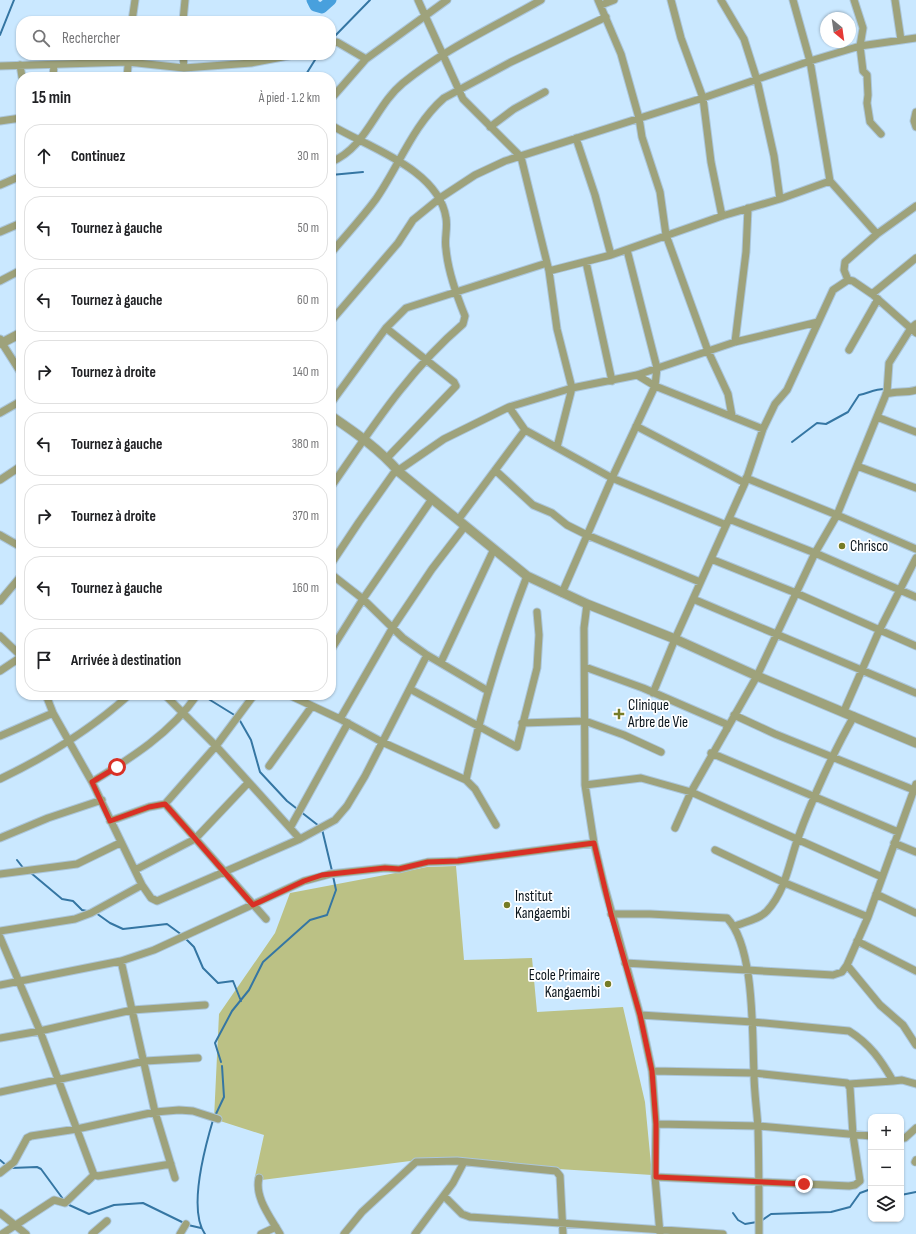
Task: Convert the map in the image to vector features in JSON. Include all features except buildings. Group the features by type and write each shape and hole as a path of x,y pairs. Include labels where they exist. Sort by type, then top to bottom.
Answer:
{"street":[{"path":"132,16 134,0"},
{"path":"183,16 185,0"},
{"path":"418,0 459,91 469,106 521,157 549,271 557,329 572,388 557,447"},
{"path":"336,93 366,59 447,0"},
{"path":"336,159 360,141 392,92 442,53 541,0"},
{"path":"614,0 599,3 621,54 639,118 642,137 660,192 666,235 708,351 728,394 732,416"},
{"path":"671,0 681,38 703,98 711,162 722,216"},
{"path":"721,0 744,39 757,80 774,156 780,199"},
{"path":"793,0 810,61 830,180 877,234"},
{"path":"854,0 863,28 860,46 863,71 867,75 867,103 870,122 881,134"},
{"path":"895,0 901,40"},
{"path":"336,247 376,198 398,160 436,105 444,98 512,62 606,17"},
{"path":"336,315 398,243 413,220 440,198 486,169 505,161 703,98 810,61 860,46 916,38"},
{"path":"336,42 366,59"},
{"path":"0,66 54,65 107,60"},
{"path":"127,72 128,60"},
{"path":"139,60 184,68 219,66 254,60"},
{"path":"183,60 184,68"},
{"path":"20,65 21,72"},
{"path":"53,72 54,65"},
{"path":"490,127 514,109 545,92"},
{"path":"916,112 914,121 916,127"},
{"path":"0,121 16,119"},
{"path":"336,128 410,167 440,198 446,218 445,247 448,265 465,316 464,321 426,358 389,405 336,480"},
{"path":"576,138 595,195 611,255"},
{"path":"0,185 16,178"},
{"path":"549,271 627,250 722,216 780,199 830,180"},
{"path":"848,280 844,270 845,262 877,234 916,206"},
{"path":"735,342 746,252 748,208"},
{"path":"0,232 16,225"},
{"path":"562,593 612,478 655,386 657,368 627,250"},
{"path":"849,350 875,296 916,258"},
{"path":"586,262 612,381"},
{"path":"336,396 386,328 406,308 547,264"},
{"path":"0,281 16,273"},
{"path":"653,693 700,582 746,481 763,429 775,404 787,390 833,290 848,280 853,281 875,296 914,328 889,363 887,391 837,514 815,553 757,676 727,729 711,753 675,828"},
{"path":"336,557 389,479 444,439 509,407 572,388 612,381 637,374 735,342 818,322"},
{"path":"386,328 426,358 454,382 456,386 387,458"},
{"path":"16,334 1,342 16,365"},
{"path":"637,374 655,386 763,429"},
{"path":"887,391 908,392 916,390"},
{"path":"0,414 16,404"},
{"path":"509,407 525,430 612,478 815,553 916,597"},
{"path":"877,417 916,432"},
{"path":"336,419 365,439 387,458 399,472 527,576 587,604 675,639 757,676 844,711 916,743"},
{"path":"636,426 746,481 837,514 916,549"},
{"path":"340,719 393,627 495,470 525,430"},
{"path":"857,466 916,488"},
{"path":"0,480 16,469"},
{"path":"495,470 532,505 552,513 567,525 587,535 700,582"},
{"path":"336,642 363,599 432,499"},
{"path":"0,535 16,544"},
{"path":"441,662 494,549"},
{"path":"844,711 879,630 916,558"},
{"path":"711,559 916,646"},
{"path":"466,780 488,691 508,627 527,576"},
{"path":"336,578 363,599 404,638 427,655 488,691"},
{"path":"0,601 16,582"},
{"path":"693,599 916,693"},
{"path":"587,604 584,613 585,785 594,843 611,914 640,1015 652,1071 656,1124 656,1177 659,1232"},
{"path":"410,689 517,748 522,723 537,668 539,635 537,612"},
{"path":"0,636 16,651"},
{"path":"48,700 53,713 102,800 120,843 142,885 151,898 157,901 300,839 335,820 348,806 366,776 427,655"},
{"path":"0,671 16,660"},
{"path":"585,667 653,693 726,724 727,729"},
{"path":"0,779 40,760 70,741 123,700"},
{"path":"170,700 216,746 300,839"},
{"path":"92,782 143,750 175,722 194,700"},
{"path":"110,821 149,807 165,804 216,746 251,700"},
{"path":"304,700 312,706 348,723 382,742 466,780 475,789 496,824"},
{"path":"269,766 312,706"},
{"path":"0,736 53,713"},
{"path":"626,963 833,975 842,972 847,965 868,917 915,787 833,758 734,715"},
{"path":"734,926 762,916 768,910 785,883 798,838 815,797 854,716"},
{"path":"522,723 585,721 624,735 661,752"},
{"path":"290,828 348,723"},
{"path":"711,753 898,832"},
{"path":"585,785 642,778 691,792 882,876"},
{"path":"135,870 195,839 248,783"},
{"path":"0,838 48,818 102,800"},
{"path":"165,804 266,919"},
{"path":"0,874 77,864 120,843"},
{"path":"0,985 121,961 154,950 304,881 334,873 385,868 399,869 428,862 458,861 594,843"},
{"path":"894,843 916,852"},
{"path":"715,850 785,883 868,917"},
{"path":"0,931 75,919 91,913 142,885"},
{"path":"876,894 916,913"},
{"path":"611,914 650,914 727,918 738,932 748,970 753,1022 754,1073 758,1126 759,1234"},
{"path":"0,937 40,1031 94,1175"},
{"path":"857,941 916,971"},
{"path":"121,961 155,1112 176,1178"},
{"path":"847,965 880,1005 903,1025 916,1045"},
{"path":"0,1038 40,1031 132,1010 205,1005"},
{"path":"640,1015 753,1022 849,1032 862,1039 878,1055 893,1081"},
{"path":"0,1092 144,1062 198,1058"},
{"path":"652,1071 754,1073 845,1082 849,1084 902,1080 916,1084"},
{"path":"656,1177 855,1185 860,1181 853,1135 849,1084"},
{"path":"0,1173 14,1162 27,1138 31,1136 77,1129 155,1112 179,1110 193,1111 218,1119"},
{"path":"656,1124 758,1126 868,1136"},
{"path":"904,1138 916,1128"},
{"path":"344,1234 362,1212 416,1162 464,1162 556,1171 560,1176 563,1234"},
{"path":"416,1234 444,1196 464,1162"},
{"path":"94,1175 98,1176 171,1164"},
{"path":"2,1234 54,1200 65,1203 94,1175"},
{"path":"259,1178 257,1185 259,1194 264,1207 280,1234"},
{"path":"444,1196 462,1214 470,1217 562,1223 659,1232 723,1234"},
{"path":"0,1213 26,1234"},
{"path":"92,1234 107,1221"},
{"path":"180,1234 186,1224"},
{"path":"261,1234 276,1227"}],"green space":[{"path":"456,866 464,960 532,958 537,1012 623,1007 645,1102 652,1175 418,1160 254,1181 264,1135 214,1119 219,1014 275,933 290,893 427,867"}],"waterway":[{"path":"0,35 14,0"},
{"path":"312,0 315,6 322,8 331,0"},
{"path":"336,35 370,0"},
{"path":"307,72 315,60"},
{"path":"336,175 363,172"},
{"path":"792,442 817,423 826,424 848,412 859,395 875,390 885,389"},
{"path":"210,700 236,716"},
{"path":"239,719 251,740 260,772 287,801 319,826"},
{"path":"322,829 332,871"},
{"path":"17,860 24,869"},
{"path":"31,873 62,899 73,901 82,910 87,911"},
{"path":"221,1062 215,1043 232,1011 249,990 263,962 310,920 327,915 336,890 333,876"},
{"path":"96,913 110,923 123,929 167,924 182,935"},
{"path":"185,938 194,947 203,968 218,983 233,981 241,1001"},
{"path":"215,1116 224,1097 222,1066"},
{"path":"205,1234 200,1223 198,1195 202,1162 213,1120"},
{"path":"0,1160 7,1166"},
{"path":"11,1168 37,1167 41,1169 63,1199"},
{"path":"761,1221 771,1214 831,1212 850,1207 860,1193 868,1190"},
{"path":"904,1194 916,1192"},
{"path":"67,1204 89,1214 114,1205 143,1203 184,1223"},
{"path":"733,1213 738,1220 745,1224 757,1222"},
{"path":"188,1225 201,1228"}],"place":[{"name":"Chrisco","path":"842,546"},
{"name":"Clinique Arbre de Vie","path":"619,714"},
{"name":"Institut Kangaembi","path":"507,905"},
{"name":"Ecole Primaire Kangaembi","path":"608,984"}],"route":[{"path":"117,767 92,782 102,800 110,821 139,810 165,804 253,905 304,881 322,875 385,868 399,869 428,862 458,861 516,852 594,843 611,914 640,1015 652,1071 656,1124 656,1177 804,1184"}]}
